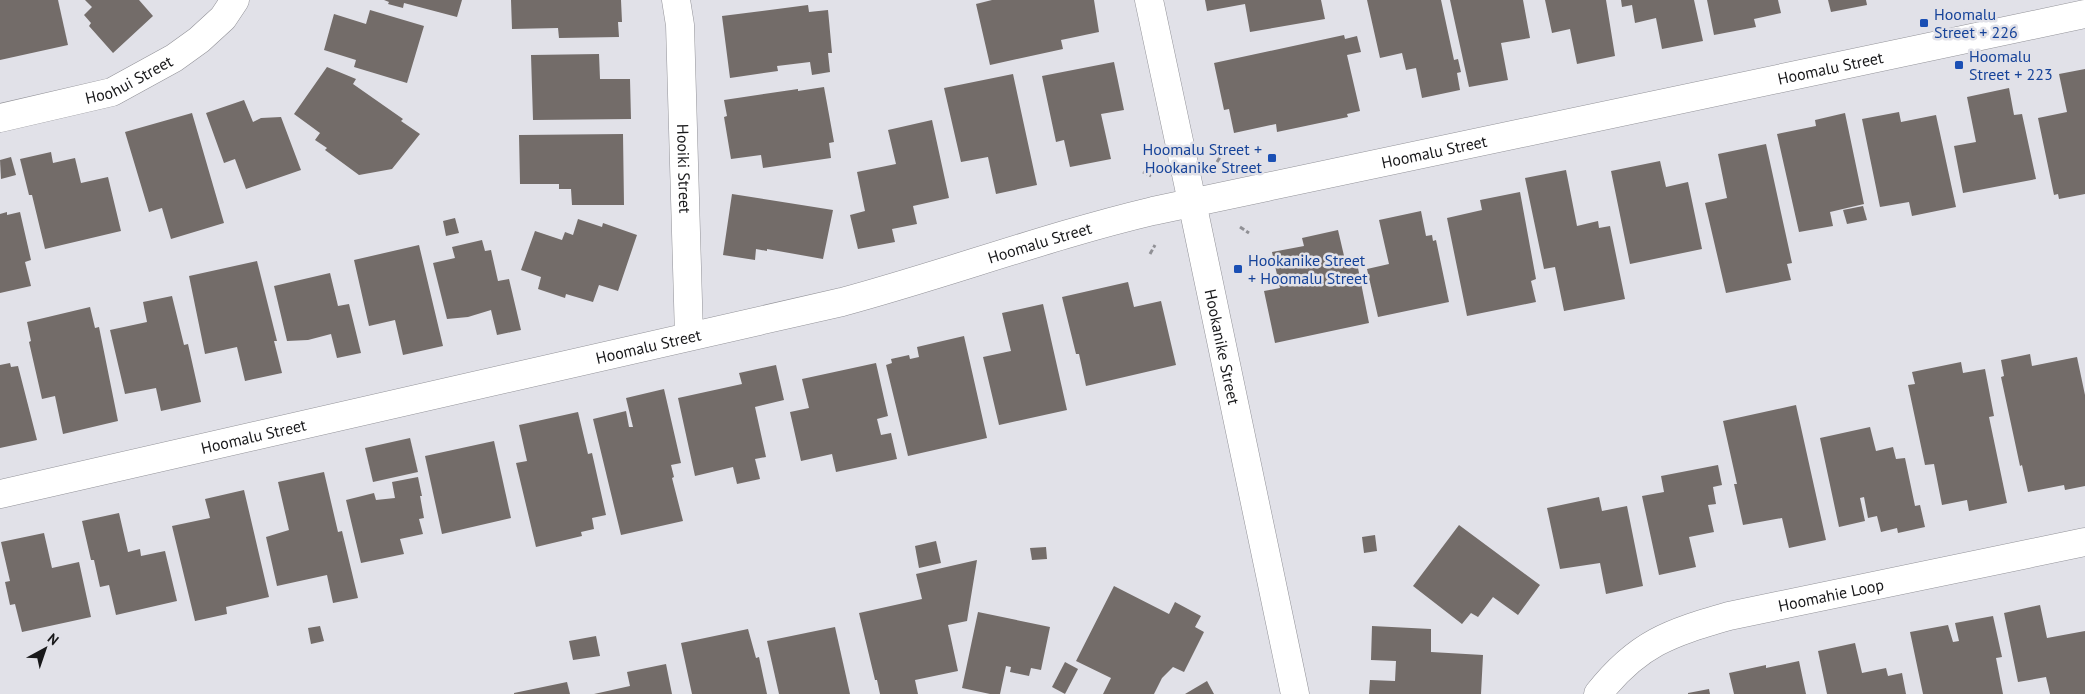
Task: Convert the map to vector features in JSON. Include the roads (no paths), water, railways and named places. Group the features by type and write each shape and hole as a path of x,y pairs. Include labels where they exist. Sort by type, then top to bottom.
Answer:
{"street":[{"name":"Hoohui Street","path":"0,118 112,92 174,58 199,40 223,18 235,0"},
{"name":"Hooiki Street","path":"676,0 680,34 689,336"},
{"name":"Hookanike Street","path":"1148,0 1295,694"},
{"name":"Hoomalu Street","path":"0,494 886,290 1104,223 1192,202 2085,14"},
{"name":"Hoomahie Loop","path":"1598,694 1628,661 1652,643 1684,629 1729,616 2085,542"}],"place":[{"name":"Hoomalu Street + 226","path":"1924,23"},
{"name":"Hoomalu Street + 223","path":"1959,65"},
{"name":"Hoomalu Street + Hookanike Street","path":"1272,158"},
{"name":"Hookanike Street + Hoomalu Street","path":"1238,269"}]}
